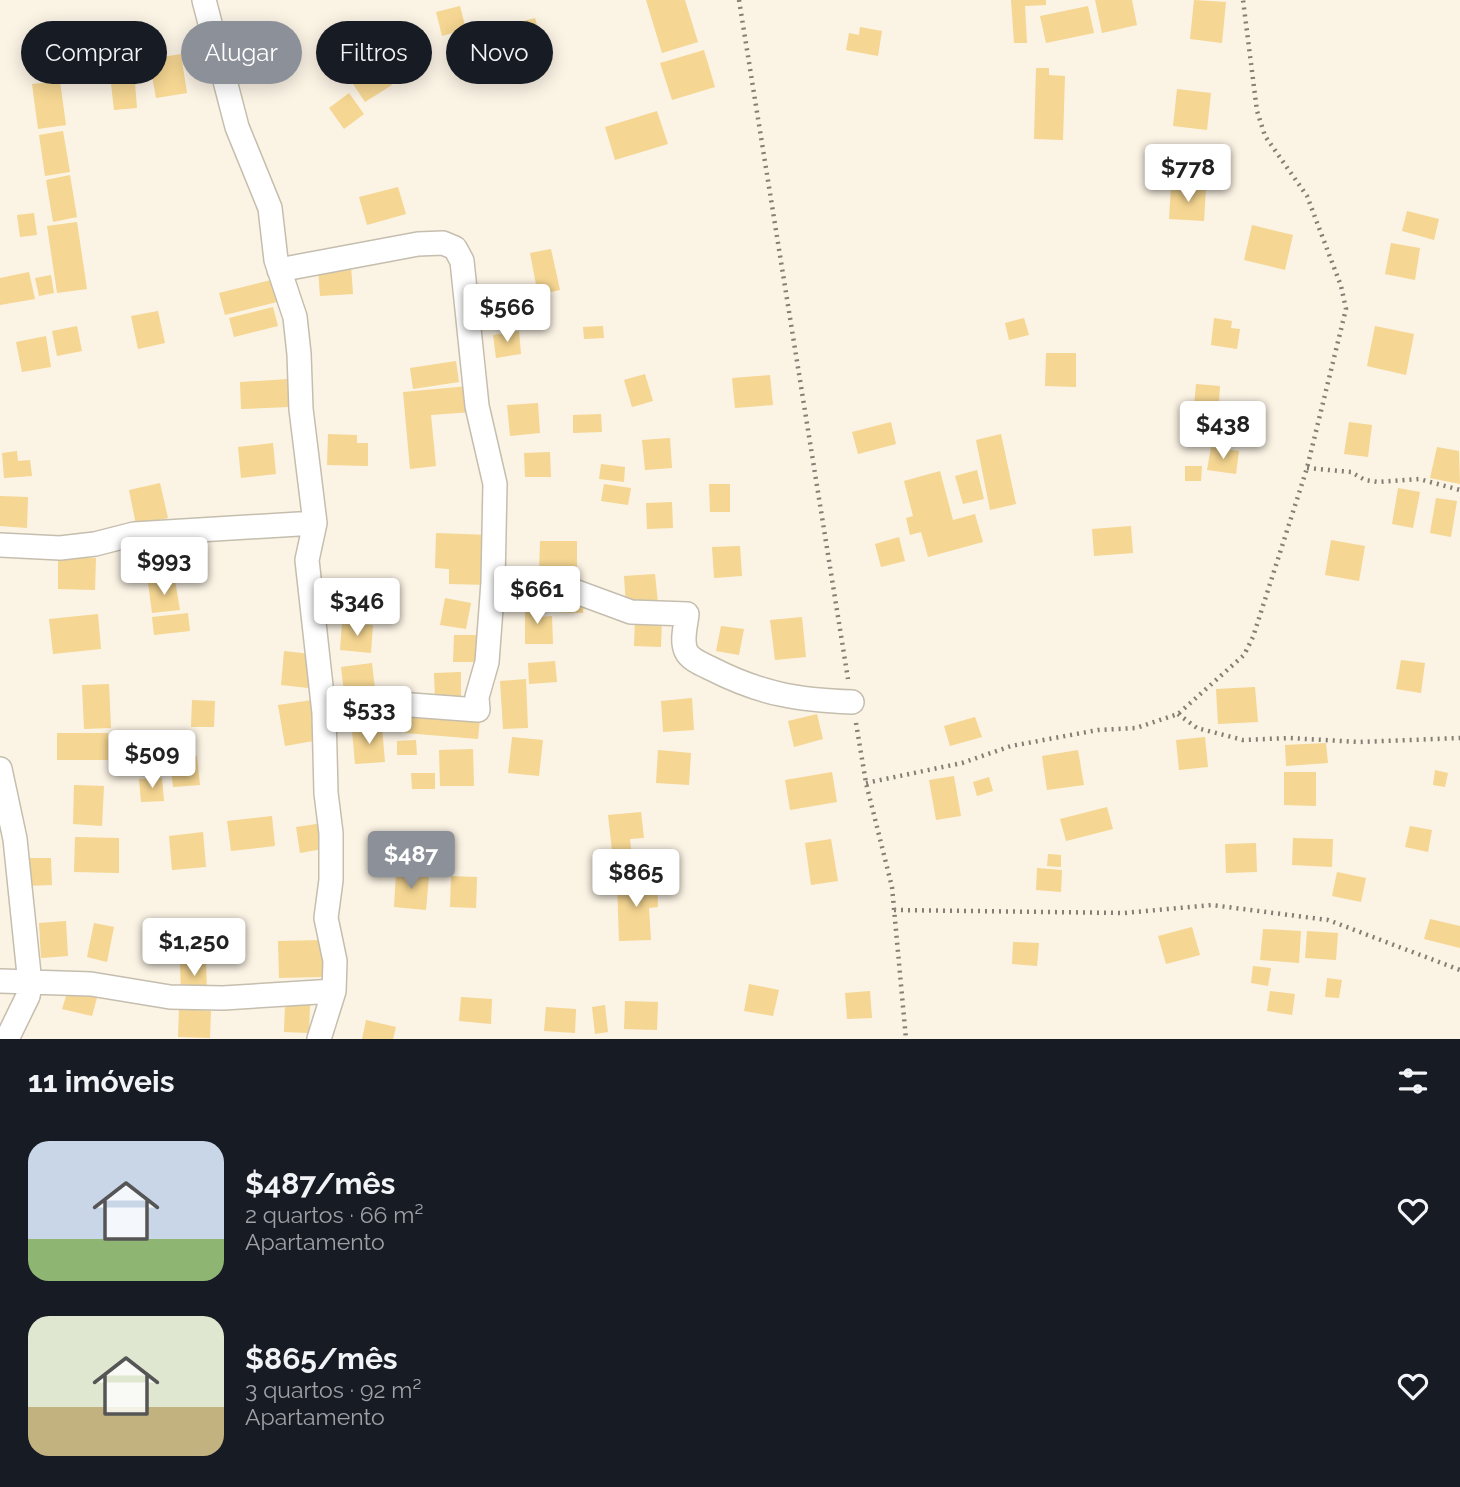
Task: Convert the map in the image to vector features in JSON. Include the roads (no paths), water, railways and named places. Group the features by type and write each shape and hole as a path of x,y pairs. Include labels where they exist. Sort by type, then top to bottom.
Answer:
{"street":[{"path":"204,0 237,127 270,208 279,270 295,317 301,409 315,523 306,560 324,713 331,880 327,918 335,961 334,991 319,1039"},
{"path":"279,270 418,244 443,243 455,248 462,261 477,406 495,485 493,583 487,662 477,698 478,710 398,704 324,713"},
{"path":"0,545 60,548 95,544 134,534 315,523"},
{"path":"493,583 527,587 555,584 631,612 687,614 684,638 686,652 695,660 758,690 784,697 852,702"},
{"path":"0,769 15,839 30,984 28,996 7,1039"},
{"path":"0,981 91,984 170,997 223,998 334,991"}]}
